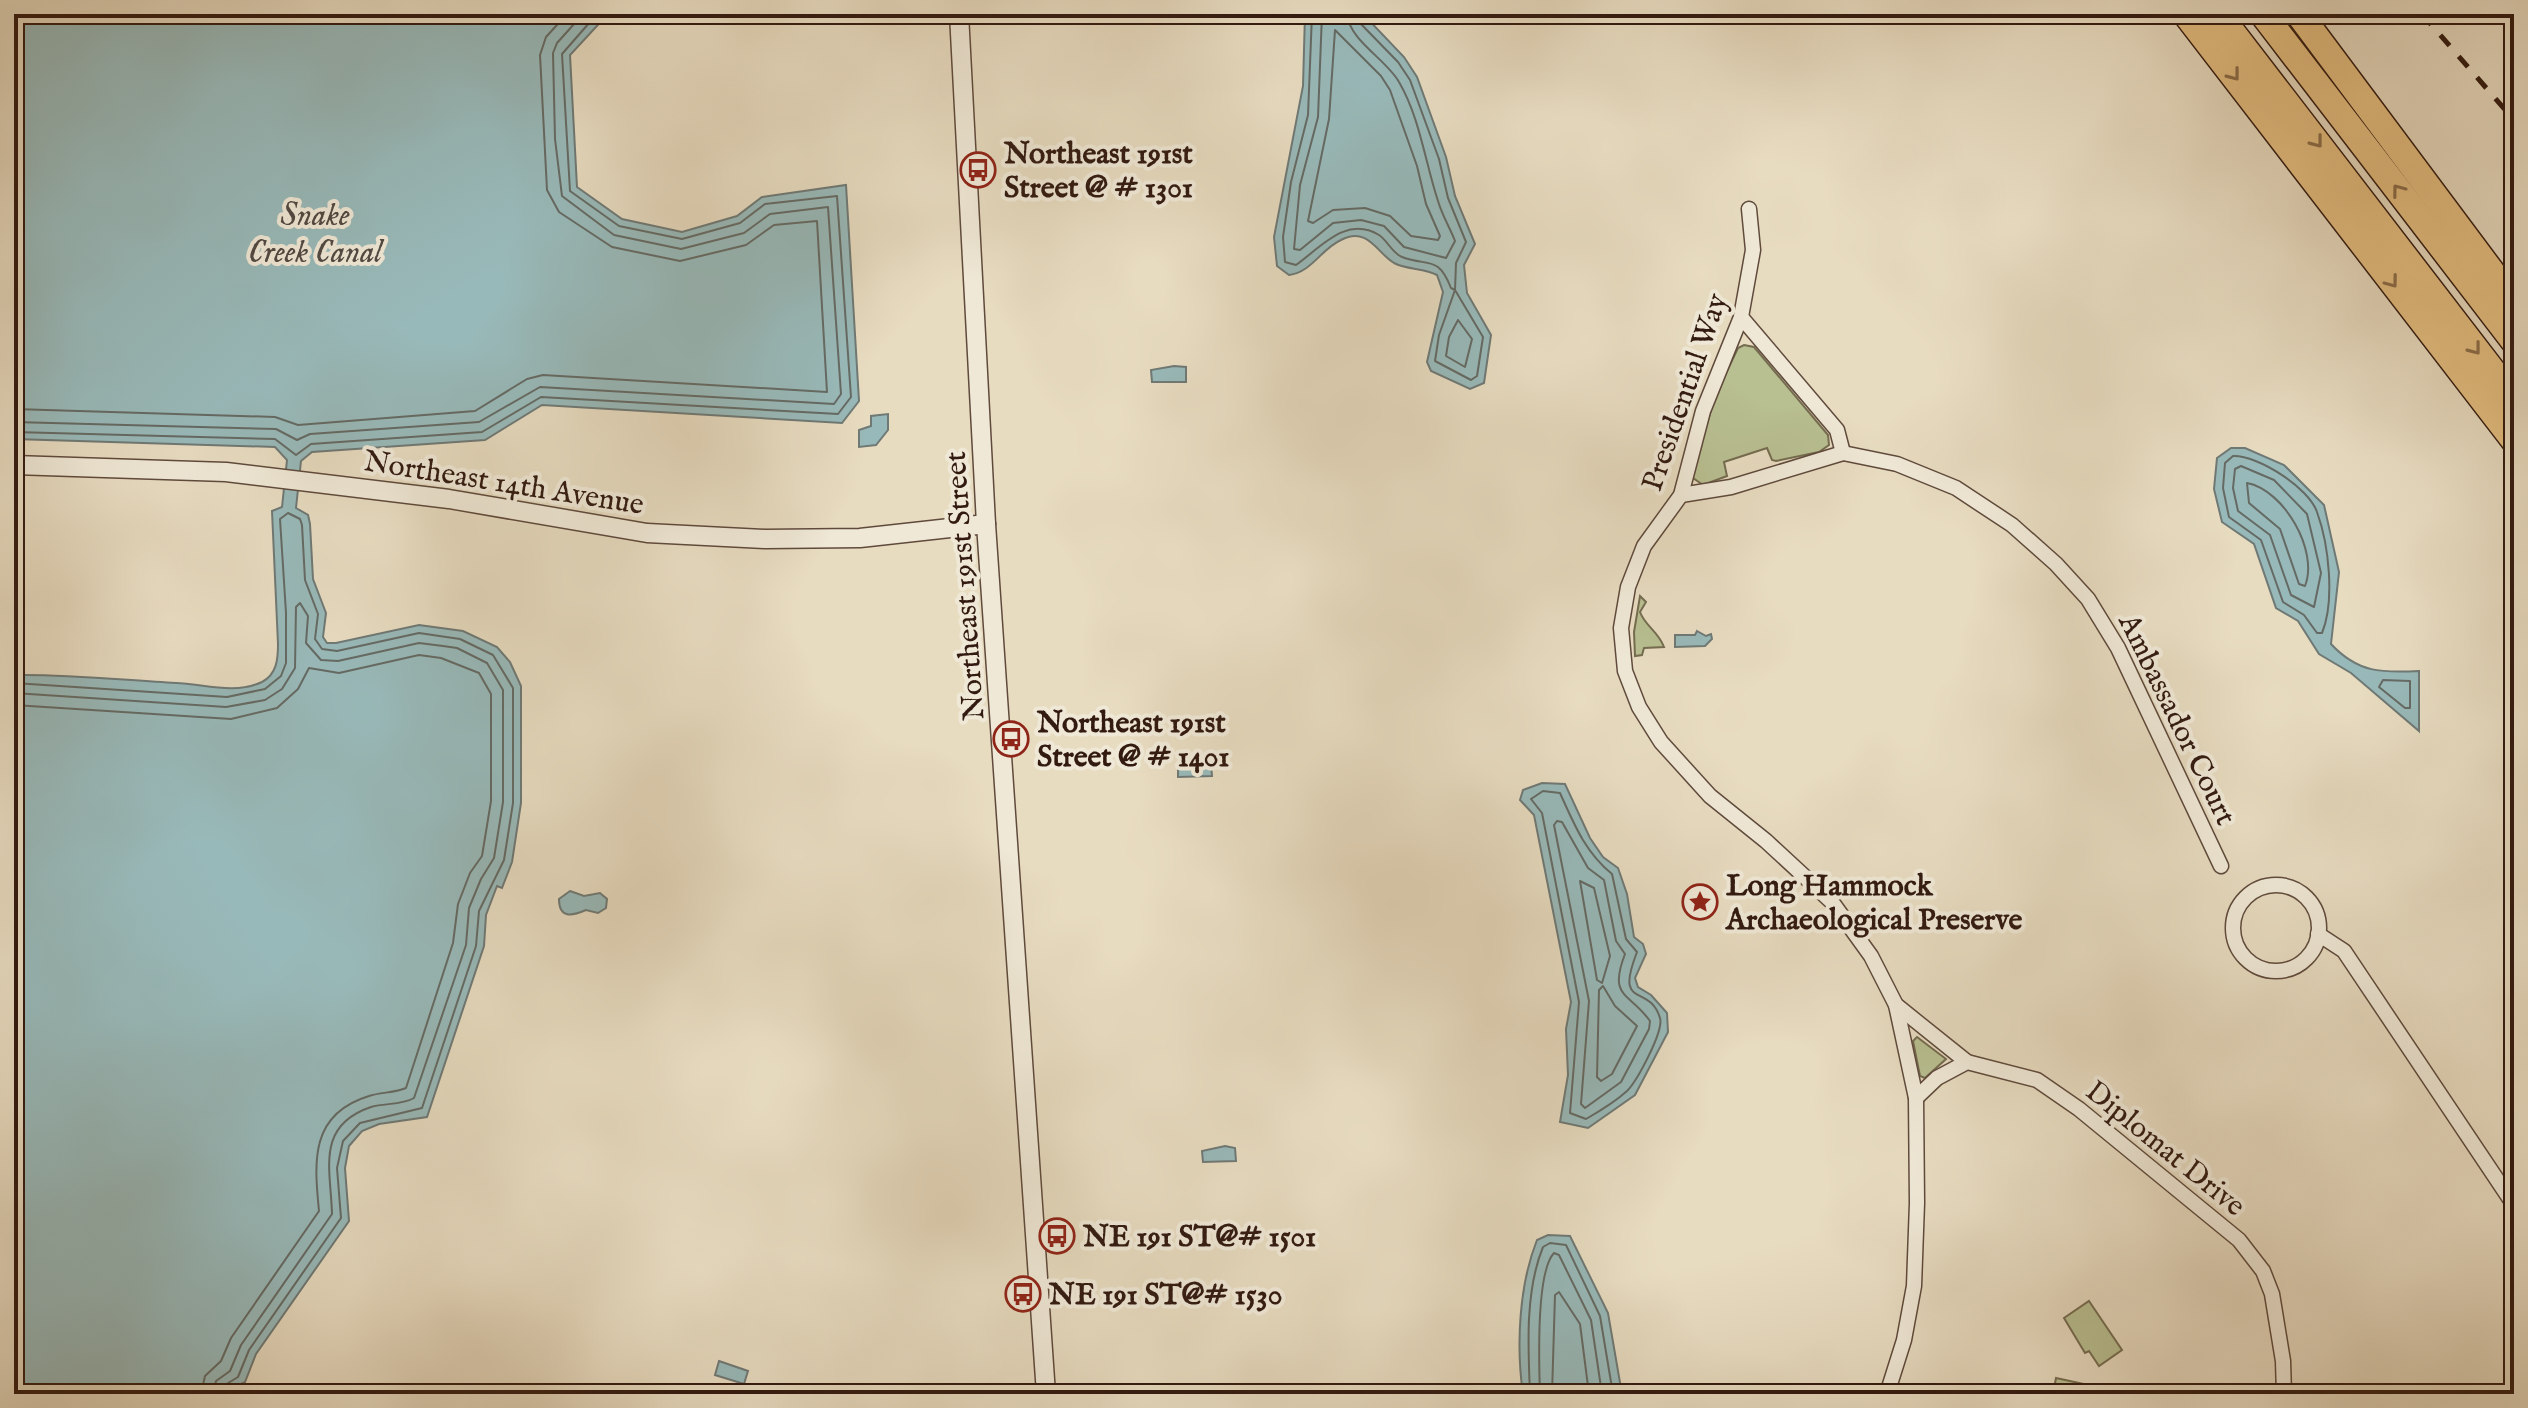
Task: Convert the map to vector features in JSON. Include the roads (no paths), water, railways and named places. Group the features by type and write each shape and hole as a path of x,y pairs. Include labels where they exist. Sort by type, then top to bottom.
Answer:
{"highway":[{"path":"2186,14 2514,440"},
{"path":"2218,14 2514,399"},
{"path":"2263,14 2514,341"},
{"path":"2299,14 2514,302"}],"street":[{"name":"Northeast 191st Street","path":"959,14 986,524 1046,1394"},
{"name":"Presidential Way","path":"1749,209 1753,250 1741,317 1703,411 1681,495 1644,546 1628,587 1621,628 1625,671 1639,707 1661,742 1710,796 1832,902 1871,956 1896,1005 1916,1098 1914,1286 1904,1340 1887,1394"},
{"path":"1741,317 1837,430 1843,453"},
{"name":"Ambassador Court","path":"1681,495 1731,487 1843,453 1897,464 1956,488 2012,525 2088,599 2118,648 2221,866"},
{"name":"Northeast 14th Avenue","path":"14,465 226,472 449,499 647,533 765,539 860,538 986,524"},
{"path":"2284,886 2309,901 2317,913 2318,934 2310,955 2301,964 2275,972 2250,963 2235,941 2233,928 2236,913 2255,890 2284,886"},
{"path":"2318,934 2344,951 2514,1205"},
{"name":"Presidential Way","path":"1896,1005 1967,1062"},
{"path":"1916,1098 1937,1078 1967,1062"},
{"name":"Diplomat Drive","path":"1967,1062 2037,1080 2079,1109 2239,1240 2263,1271 2272,1294 2283,1361 2284,1394"}],"water":[{"name":"Snake Creek Canal","path":"14,14 608,14 570,55 577,187 622,219 682,232 737,216 762,197 846,185 859,401 842,423 542,405 485,440 312,452 301,461 296,508 308,515 310,524 313,579 326,613 323,637 327,643 336,643 419,625 463,631 497,647 510,662 521,686 521,803 512,862 502,888 497,886 486,915 484,946 427,1117 379,1124 362,1131 349,1146 345,1168 349,1221 256,1354 245,1382 221,1394 14,1394 14,675 54,675 230,688 251,686 267,679 276,666 278,650 272,511 282,507 287,460 275,447 14,439"},
{"path":"1305,14 1363,14 1404,57 1417,77 1446,157 1455,196 1475,244 1464,265 1467,293 1491,335 1484,383 1470,389 1431,371 1427,362 1443,292 1437,275 1394,263 1371,242 1358,236 1334,244 1297,273 1289,275 1277,266 1274,237 1303,86"},
{"path":"1186,367 1186,382 1152,382 1151,370"},
{"path":"888,414 888,430 876,445 859,447 859,430 871,426 871,416"},
{"path":"2231,448 2245,448 2284,465 2324,505 2339,572 2331,644 2361,666 2393,672 2419,671 2419,731 2351,673 2319,654 2298,621 2276,608 2254,544 2222,522 2214,489 2217,458"},
{"path":"1697,631 1706,636 1711,634 1712,639 1705,646 1675,647 1675,635 1695,635"},
{"path":"1211,763 1212,776 1178,777 1178,766"},
{"path":"1542,783 1565,784 1590,838 1603,857 1618,868 1627,894 1634,937 1643,944 1646,954 1635,978 1638,987 1651,995 1667,1013 1668,1032 1635,1095 1588,1128 1560,1122 1568,1075 1566,1029 1571,1002 1534,815 1520,800 1523,790"},
{"path":"570,891 584,896 600,893 607,899 606,908 598,913 586,910 564,913 559,899"},
{"path":"1225,1146 1235,1148 1236,1161 1203,1162 1202,1151"},
{"path":"1548,1235 1570,1236 1608,1313 1622,1394 1523,1394 1520,1336 1526,1276 1537,1240"},
{"path":"719,1361 748,1371 744,1384 715,1375"}],"railway":[{"path":"2422,14 2514,120"}],"place":[{"name":"Northeast 191st Street @ # 1301","path":"978,170"},
{"name":"Northeast 191st Street @ # 1401","path":"1011,739"},
{"name":"Long Hammock Archaeological Preserve","path":"1700,902"},
{"name":"NE 191 ST@# 1501","path":"1057,1236"},
{"name":"NE 191 ST@# 1530","path":"1023,1294"}]}
